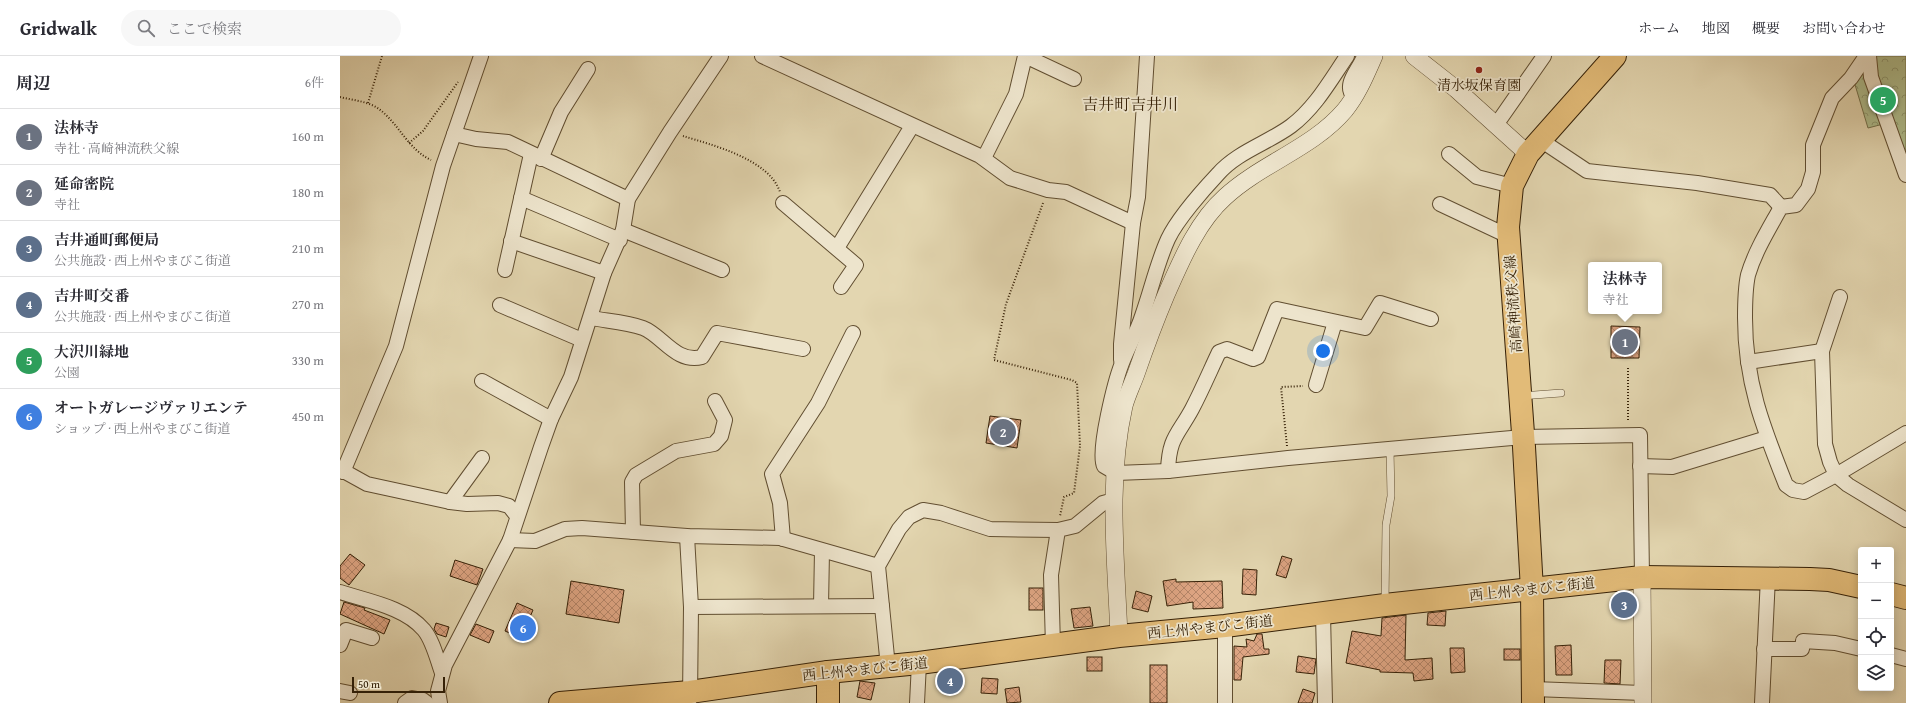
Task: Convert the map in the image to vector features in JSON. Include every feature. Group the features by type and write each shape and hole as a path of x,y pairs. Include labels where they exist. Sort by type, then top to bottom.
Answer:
{"main road":[{"name":"高崎神流秩父線","path":"1533,696 1532,590 1523,437 1508,236 1512,186 1534,147 1615,56"},
{"name":"西上州やまびこ街道","path":"560,703 690,698 828,672 888,667 1119,636 1225,626 1385,605 1642,578 1768,577 1829,580 1858,586"},
{"path":"1894,595 1906,598"},
{"path":"828,672 828,703"}],"street":[{"path":"440,703 438,691 445,665 510,540 551,419 571,377 582,340 591,318 604,273 621,235 628,199 670,132 721,56"},
{"path":"762,56 984,158 1010,178 1048,190 1066,192 1132,223"},
{"path":"984,158 1016,94 1025,56 1074,79"},
{"path":"1121,364 1121,344 1132,223 1138,197 1147,56"},
{"path":"1348,56 1326,88 1304,115 1269,141 1252,149 1219,172 1168,238 1141,318 1121,364 1109,413 1102,454 1104,466 1116,473 1168,471 1288,458 1523,437 1640,435 1643,698 1533,696"},
{"path":"1354,97 1350,93 1350,88 1353,76 1364,56"},
{"path":"1119,636 1114,534 1114,500 1124,405 1157,318 1181,261 1200,228 1224,198 1253,174 1331,125 1346,109 1354,97 1374,56"},
{"path":"1414,56 1496,125 1534,147 1587,171 1697,183 1770,195 1781,207"},
{"path":"1496,125 1544,56"},
{"path":"1781,207 1796,205 1808,189 1813,172 1813,146 1832,98 1867,56"},
{"path":"1867,56 1871,77 1906,175"},
{"path":"478,62 444,166 396,346 342,470 367,484 450,502 468,504 498,503 510,506 517,516"},
{"path":"505,270 521,198 536,156 588,69"},
{"path":"837,248 912,126"},
{"path":"454,134 476,139 508,142 628,199"},
{"path":"1449,154 1477,177 1512,186"},
{"path":"521,198 722,270"},
{"path":"783,203 856,265 841,287"},
{"path":"1440,204 1508,236"},
{"path":"1781,207 1756,254 1748,277 1745,299 1745,333 1754,398 1767,438 1786,485 1793,490 1804,492 1906,434"},
{"path":"511,241 604,273"},
{"path":"1840,297 1822,351 1825,444 1836,475 1848,485 1906,520"},
{"path":"1168,471 1169,453 1174,436 1192,410 1219,352 1227,349 1253,359 1258,357 1277,309 1365,328 1380,303 1431,319"},
{"path":"500,305 582,340"},
{"path":"591,318 644,328 672,350 694,359 702,357 717,333 803,349"},
{"path":"1316,385 1335,322"},
{"path":"784,539 780,503 772,474 818,404 852,333"},
{"path":"1748,362 1822,351"},
{"path":"482,381 551,419"},
{"path":"633,532 632,482 636,475 676,451 714,444 721,436 725,420 715,401"},
{"path":"1640,466 1672,467 1767,438"},
{"path":"450,502 482,458"},
{"path":"888,667 878,566 899,529 910,517 923,510 941,513 990,529 1058,530 1075,526 1103,503 1114,500"},
{"path":"510,540 535,541 565,529 687,536 784,539 878,566"},
{"path":"1053,646 1051,575 1058,530"},
{"path":"687,536 691,607 690,698"},
{"path":"821,606 822,550"},
{"path":"1762,703 1768,577"},
{"path":"340,592 389,608 408,617 424,630 442,673"},
{"path":"691,607 882,606"},
{"path":"1322,614 1325,703"},
{"path":"1225,626 1225,703"},
{"path":"340,645 346,630 372,638"},
{"path":"1764,649 1802,649 1803,641 1835,643 1858,648"},
{"path":"1894,656 1906,659"},
{"path":"917,703 919,663"},
{"path":"405,703 412,698 423,700 427,703"}],"lane":[{"path":"1520,396 1561,393"},
{"path":"1385,605 1386,525 1391,496 1390,449"}],"path":[{"path":"368,103 382,56"},
{"path":"409,143 418,137 453,87 478,62"},
{"path":"340,97 368,103 388,116 417,152 444,166"},
{"path":"670,132 730,150 764,171 778,187 783,203"},
{"path":"1048,190 1006,304 994,360 1072,380 1077,383 1080,446 1076,480 1074,494 1064,497 1058,530"},
{"path":"1628,368 1628,435"},
{"path":"1288,458 1281,387 1316,385"}],"green space":[{"path":"1868,56 1906,56 1906,164 1891,122 1868,128 1853,78"}],"building":[{"path":"1611,326 1640,327 1639,358 1611,358"},
{"path":"990,416 1021,420 1017,448 986,443"},
{"path":"350,554 365,565 349,585 340,578 340,566"},
{"path":"1282,556 1292,559 1286,578 1276,575"},
{"path":"455,560 483,569 477,585 450,576"},
{"path":"1243,569 1257,570 1256,595 1242,594"},
{"path":"1176,579 1176,582 1222,581 1223,608 1193,609 1193,602 1167,606 1163,581"},
{"path":"571,581 624,590 619,623 566,614"},
{"path":"1029,588 1043,588 1043,610 1029,610"},
{"path":"1136,591 1152,596 1148,612 1132,608"},
{"path":"344,602 365,608 364,610 390,620 384,634 340,614"},
{"path":"517,603 533,610 521,638 505,631"},
{"path":"1090,607 1093,626 1074,628 1071,609"},
{"path":"1446,611 1445,626 1427,625 1428,613"},
{"path":"1406,615 1405,660 1432,658 1433,679 1414,681 1413,673 1380,672 1380,670 1346,663 1352,631 1381,636 1382,618"},
{"path":"436,623 449,627 446,637 437,634 434,629"},
{"path":"476,624 494,631 489,643 470,635"},
{"path":"1257,634 1262,634 1264,649 1269,649 1269,654 1243,657 1241,680 1234,680 1234,646 1247,647 1246,639 1254,641"},
{"path":"1571,645 1572,675 1556,675 1555,646"},
{"path":"1450,648 1464,648 1465,672 1451,673"},
{"path":"1504,649 1520,649 1520,660 1504,660"},
{"path":"1298,656 1316,659 1314,674 1296,672"},
{"path":"1087,657 1102,657 1102,671 1087,671"},
{"path":"1605,660 1621,660 1620,684 1604,683"},
{"path":"1150,665 1167,665 1167,703 1150,703"},
{"path":"982,678 998,679 997,694 981,693"},
{"path":"860,681 875,683 871,700 857,697"},
{"path":"1019,687 1021,702 1007,703 1005,689"},
{"path":"1303,689 1315,693 1312,703 1298,703"}],"place":[{"name":"清水坂保育園","path":"1479,70"},
{"name":"大沢川緑地","path":"1883,100"},
{"name":"法林寺","path":"1625,342"},
{"name":"延命密院","path":"1003,432"},
{"name":"吉井通町郵便局","path":"1624,605"},
{"name":"オートガレージヴァリエンテ","path":"523,628"},
{"name":"吉井町交番","path":"950,681"}],"district":[{"name":"吉井町吉井川","path":"1130,104"}]}
